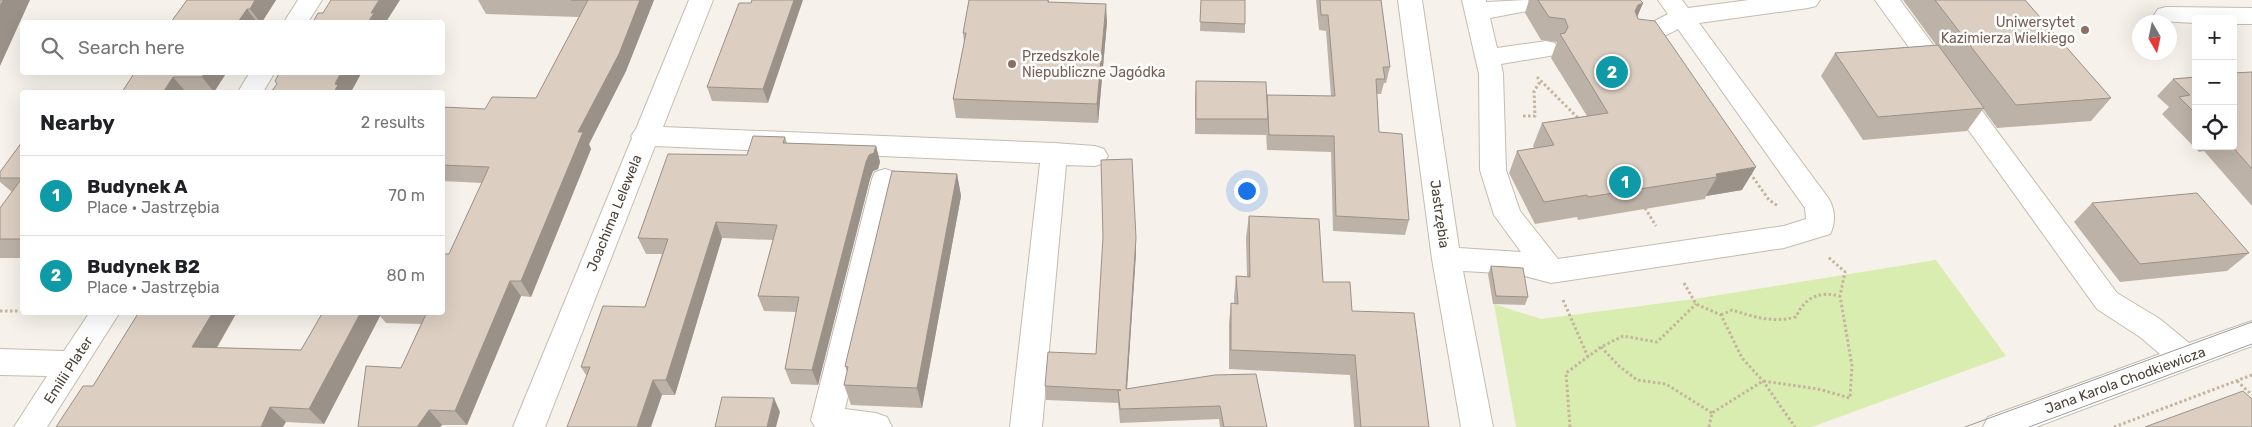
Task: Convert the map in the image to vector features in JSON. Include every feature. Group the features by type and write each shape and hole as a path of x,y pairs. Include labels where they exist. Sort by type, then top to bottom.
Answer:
{"street":[{"path":"297,20 310,0"},
{"name":"Joachima Lelewela","path":"529,427 644,136 701,0"},
{"name":"Jastrzębia","path":"1410,0 1446,259 1477,427"},
{"path":"1638,35 1651,33 1676,8 1808,0"},
{"path":"1887,0 2107,301 2150,328 2185,358"},
{"path":"1520,5 1475,6 1491,74 1494,170 1508,215 1551,272"},
{"path":"1446,259 1517,263 1551,272 1784,237 1820,226 1819,206 1676,8"},
{"path":"2177,15 2252,16"},
{"path":"1488,58 1546,49"},
{"path":"251,90 261,75"},
{"path":"644,136 1095,156"},
{"path":"1026,427 1054,153"},
{"path":"876,427 827,420 885,179"},
{"name":"Emilii Plater","path":"30,427 104,315"},
{"name":"Jana Karola Chodkiewicza","path":"1999,427 2252,333"},
{"path":"0,362 71,364"}],"path":[{"path":"1536,75 1540,82 1586,124"},
{"path":"1535,116 1534,91 1540,82"},
{"path":"1645,208 1664,241 1667,254 1696,304 1721,315 1742,358 1764,382 1795,427"},
{"path":"1721,315 1732,310 1756,318 1785,320 1796,317 1801,304 1814,294 1830,293 1840,296"},
{"path":"1570,427 1566,373 1602,347 1623,336 1657,342 1696,304"},
{"path":"0,311 20,311"},
{"path":"1602,347 1619,366 1638,380 1651,384 1666,384 1712,413"},
{"path":"2114,427 2252,375"},
{"path":"2237,381 2252,395"}],"green space":[{"path":"1936,260 2006,356 1812,427 1516,427 1494,304 1541,319 1694,299"}],"building":[{"path":"187,0 255,0 250,9 247,9 239,20 172,20"},
{"path":"331,0 379,0 371,13 374,13 369,20 314,20 318,13 323,13"},
{"path":"588,0 640,0 619,54 578,132 583,132 521,281 510,281 455,411 429,410 417,427 358,427 366,366 401,368 426,315 445,315 445,254 449,254 489,167 445,165 445,107 485,109 492,97 536,98"},
{"path":"752,0 794,0 763,89 707,87 739,3 751,3"},
{"path":"969,0 1048,0 1048,2 1106,4 1097,104 953,99 966,33 963,33"},
{"path":"1201,0 1245,0 1245,24 1200,22"},
{"path":"1320,0 1381,0 1390,67 1383,67 1385,79 1376,79 1379,132 1402,134 1409,220 1336,216 1334,136 1269,135 1267,95 1335,96 1328,15 1321,15"},
{"path":"1538,0 1640,0 1643,3 1638,5 1635,11 1638,19 1655,21 1756,167 1716,174 1717,177 1544,202 1517,151 1554,145 1542,123 1608,113 1560,34 1565,33 1568,27 1565,19 1549,17"},
{"path":"1935,0 2025,0 2111,98 2016,105"},
{"path":"1938,45 1984,108 1878,117 1835,53"},
{"path":"2252,72 2252,169 2235,150 2237,150 2237,73"},
{"path":"133,75 203,75 202,77 173,77 165,90 123,90"},
{"path":"278,75 340,75 335,84 338,85 335,90 272,90 277,84 275,81"},
{"path":"2192,77 2192,110 2179,97 2190,95 2173,79"},
{"path":"1196,81 1266,82 1268,119 1196,119"},
{"path":"753,136 785,137 783,143 876,146 874,153 869,155 866,162 812,370 785,369 799,297 758,296 777,225 716,222 666,380 653,380 637,427 567,427 590,367 581,367 603,306 645,307 668,239 638,238 668,154 747,155"},
{"path":"20,145 20,178 0,178 0,172"},
{"path":"1132,159 1136,238 1126,389 1215,375 1256,374 1267,427 1224,427 1220,406 1120,409 1118,390 1121,390 1045,386 1048,352 1096,354 1103,237 1101,160"},
{"path":"892,171 957,174 917,388 844,385 848,367 845,366"},
{"path":"20,181 20,239 0,239 0,208"},
{"path":"2197,193 2249,253 2140,264 2092,203"},
{"path":"1249,216 1319,219 1323,282 1350,282 1352,311 1414,313 1429,427 1361,427 1355,355 1231,350 1231,303 1238,304 1236,276 1250,277"},
{"path":"1491,266 1523,268 1528,297 1496,296"},
{"path":"137,315 211,315 192,347 301,350 321,315 359,315 309,409 270,407 261,427 56,427 83,386 93,386"},
{"path":"2243,391 2252,399 2252,427 2145,427"},
{"path":"722,397 774,398 767,427 715,427"}],"tram line":[{"path":"1965,427 2252,322"},
{"path":"2029,427 2252,344"}],"place":[{"name":"Uniwersytet Kazimierza Wielkiego","path":"2085,30"},
{"name":"Przedszkole Niepubliczne Jagódka","path":"1012,64"},
{"name":"Budynek B2","path":"1612,72"},
{"name":"Budynek A","path":"1625,182"}]}
